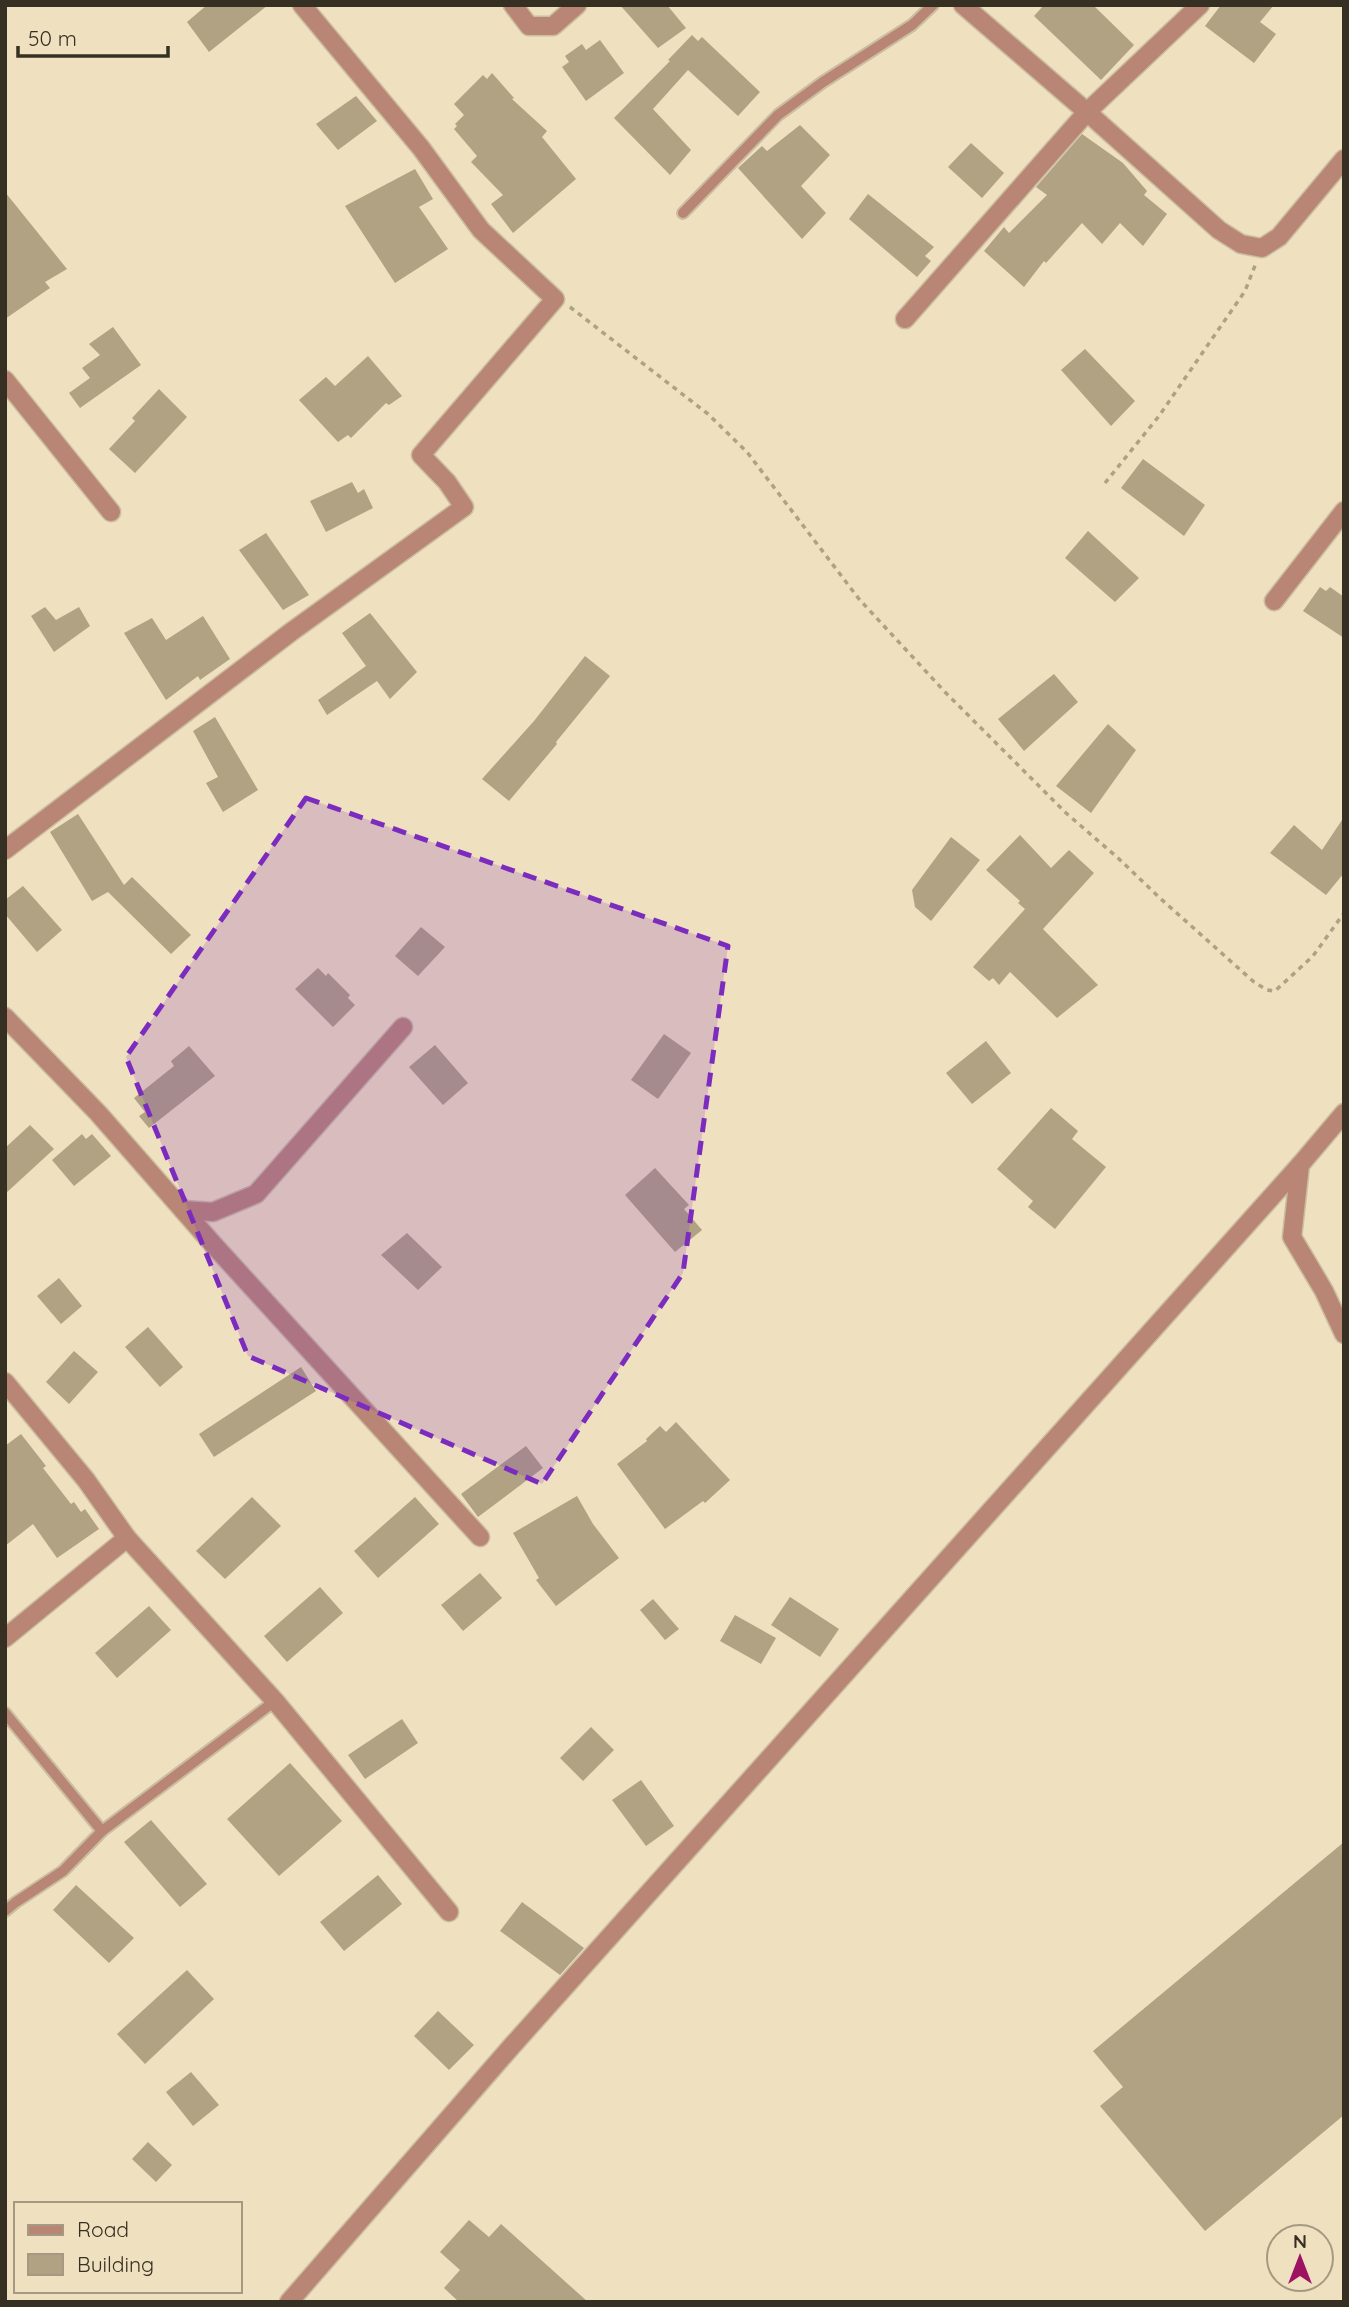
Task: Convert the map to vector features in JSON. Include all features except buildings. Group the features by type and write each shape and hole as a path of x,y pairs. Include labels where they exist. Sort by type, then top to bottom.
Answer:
{"street":[{"path":"5,850 291,632 464,507 447,482 421,455 555,299 481,230 421,148 302,5"},
{"path":"513,5 529,26 553,26 577,5"},
{"path":"963,5 1220,230 1241,244 1262,248 1279,237 1344,159"},
{"path":"905,320 1087,112 1200,5"},
{"path":"5,380 111,512"},
{"path":"1274,601 1344,511"},
{"path":"5,1017 98,1113 480,1537"},
{"path":"183,1210 213,1212 256,1194 402,1027"},
{"path":"289,2302 520,2037 1344,1113"},
{"path":"1300,1165 1292,1237 1324,1291 1344,1334"},
{"path":"5,1382 86,1480 127,1538 275,1701 449,1912"},
{"path":"5,1638 127,1538"}],"lane":[{"path":"683,213 778,115 912,24 933,5"},
{"path":"5,1911 63,1871 102,1831 275,1701"},
{"path":"5,1713 102,1831"}],"path":[{"path":"1105,483 1159,416 1245,291 1262,248"},
{"path":"555,299 572,308 708,414 747,452 859,599 945,691 1066,813 1254,982 1267,990 1275,991 1313,956 1344,913"}],"highlighted area":[{"path":"306,798 728,946 683,1273 542,1484 248,1356 126,1057"}]}
